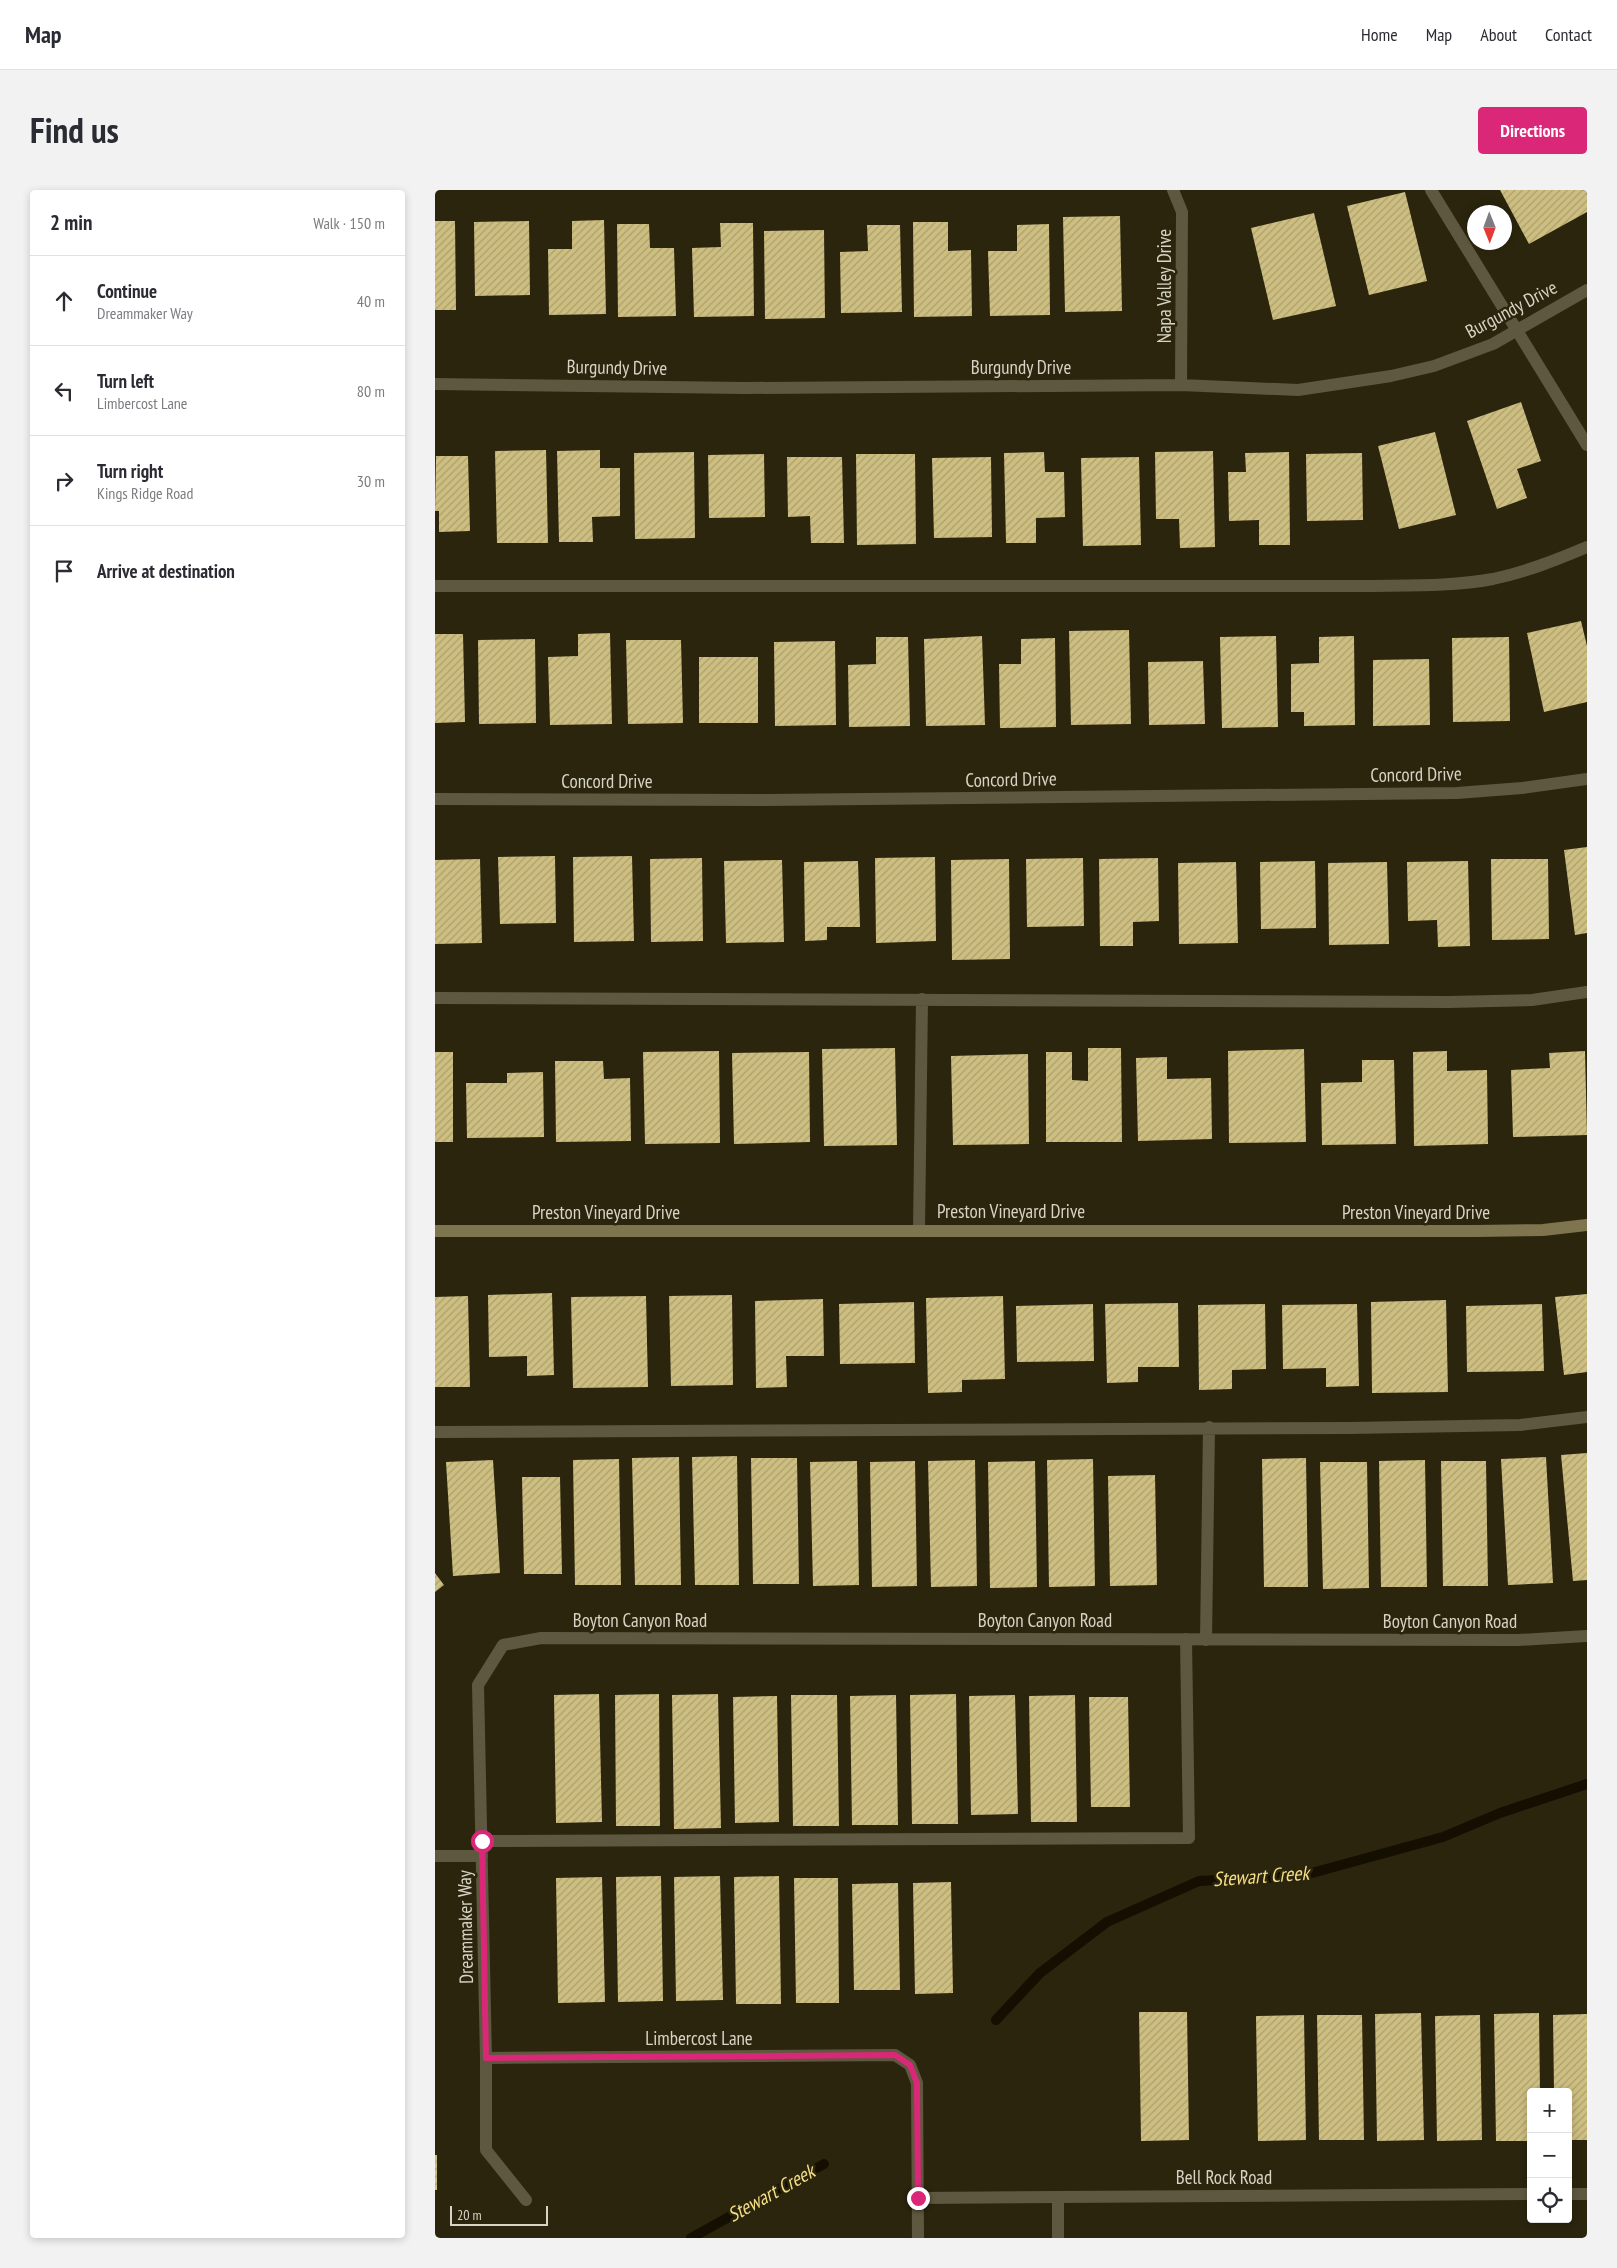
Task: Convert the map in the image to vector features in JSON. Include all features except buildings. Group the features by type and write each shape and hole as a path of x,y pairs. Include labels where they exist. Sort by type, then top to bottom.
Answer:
{"street":[{"name":"Napa Valley Drive","path":"1173,190 1183,212 1181,385"},
{"path":"1431,190 1587,445"},
{"name":"Burgundy Drive","path":"435,384 735,388 1181,385 1298,390 1391,376 1434,366 1493,344 1587,290"},
{"path":"435,586 1310,586 1455,583 1493,579 1527,570 1587,547"},
{"name":"Concord Drive","path":"435,799 766,800 1457,793 1522,788 1587,779"},
{"path":"435,998 1449,1002 1532,1000 1587,992"},
{"path":"919,1230 922,999"},
{"name":"Preston Vineyard Drive","path":"435,1231 1476,1231 1543,1230 1587,1225"},
{"path":"435,1432 1209,1427 1350,1428 1520,1425 1587,1417"},
{"path":"1207,1640 1209,1427"},
{"name":"Boyton Canyon Road","path":"503,1646 541,1638 1518,1640 1587,1636"},
{"path":"482,1841 1189,1838 1186,1640"},
{"name":"Dreammaker Way","path":"503,1646 478,1685 486,2058 486,2150 526,2200"},
{"path":"435,1856 482,1856"},
{"name":"Limbercost Lane","path":"486,2058 895,2055 910,2065 917,2083 918,2198"},
{"name":"Bell Rock Road","path":"918,2198 1527,2194"},
{"path":"1572,2194 1587,2194"},
{"path":"1058,2197 1058,2238"},
{"path":"918,2198 918,2238"}],"waterway":[{"name":"Stewart Creek","path":"996,2020 1040,1973 1107,1922 1199,1881 1301,1876 1443,1837 1500,1813 1587,1784"},
{"name":"Stewart Creek","path":"691,2238 824,2164"}],"route":[{"path":"482,1841 486,2058 895,2055 910,2065 917,2083 918,2198"}]}
